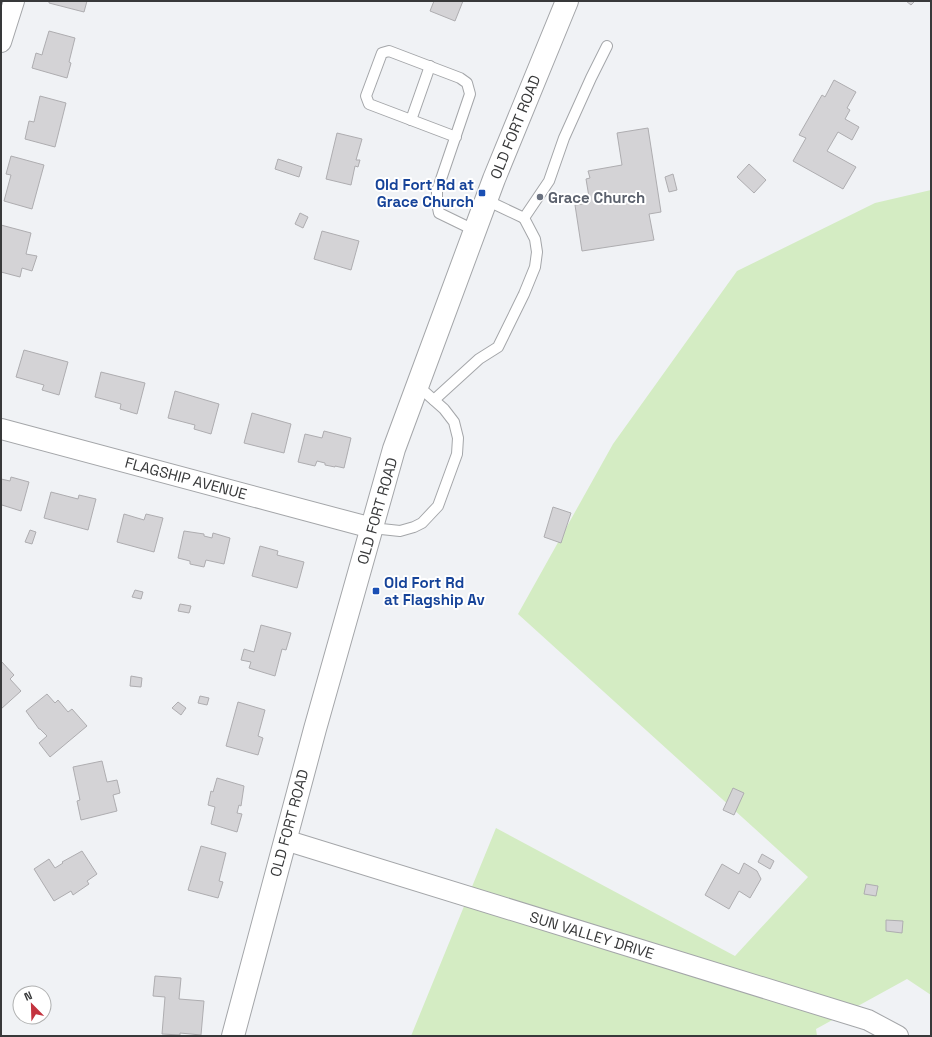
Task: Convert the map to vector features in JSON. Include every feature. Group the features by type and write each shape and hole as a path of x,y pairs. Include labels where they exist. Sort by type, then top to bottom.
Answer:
{"main road":[{"name":"OLD FORT ROAD","path":"233,1036 285,840 394,449 474,230 567,1"}],"street":[{"path":"1,42 14,1"},
{"name":"FLAGSHIP AVENUE","path":"1,429 372,528"},
{"name":"SUN VALLEY DRIVE","path":"285,840 868,1020 898,1036"}],"lane":[{"path":"524,218 549,181 564,138 607,46"},
{"path":"456,137 369,104 366,96 382,53 389,50 460,78 467,83 470,94 456,137 438,191 437,203 440,212 474,230"},
{"path":"410,120 430,66"},
{"path":"434,400 479,359 498,347 535,267 537,252 535,239 524,218 486,200"},
{"path":"372,528 400,531 422,523 438,506 457,454 458,438 454,422 444,409 418,386"}],"green space":[{"path":"931,190 931,995 907,979 816,1029 817,1036 411,1036 496,828 735,956 808,877 518,614 613,444 737,271 875,203"}],"building":[{"path":"49,1 87,1 84,12 49,3"},
{"path":"434,1 463,1 455,21 430,11"},
{"path":"906,1 915,1 911,5"},
{"path":"49,31 75,38 67,78 32,68 36,53 42,55"},
{"path":"834,80 856,92 847,108 850,110 845,119 859,127 852,140 838,132 827,151 856,167 843,189 793,161 806,138 799,135 822,95 825,97"},
{"path":"40,96 66,103 55,147 25,139 29,121 34,122"},
{"path":"648,128 661,212 649,214 654,240 582,251 575,205 590,203 586,179 590,178 588,171 622,165 617,133"},
{"path":"337,133 362,139 356,160 360,160 358,167 355,166 351,185 326,179"},
{"path":"11,156 44,165 32,209 4,201 11,175 6,174"},
{"path":"278,159 302,167 299,177 275,169"},
{"path":"749,164 766,180 754,193 737,177"},
{"path":"673,174 677,190 669,192 665,177"},
{"path":"300,213 308,217 303,228 295,224"},
{"path":"1,225 31,233 26,254 37,256 32,271 22,268 20,277 1,272"},
{"path":"322,231 359,241 351,270 314,259"},
{"path":"24,350 68,362 59,395 42,390 44,385 16,377"},
{"path":"101,372 145,383 137,414 120,409 121,404 95,397"},
{"path":"175,391 219,404 211,434 194,429 195,425 168,418"},
{"path":"252,413 291,424 284,453 244,443"},
{"path":"324,431 351,438 344,468 325,465 325,463 317,461 315,466 298,462 305,434 322,438"},
{"path":"11,477 29,482 21,511 2,505 1,508 1,479 10,481"},
{"path":"51,492 78,499 79,495 96,499 88,530 44,518"},
{"path":"553,507 571,513 561,543 544,537"},
{"path":"124,514 144,520 146,514 163,518 154,552 117,542"},
{"path":"30,530 36,532 32,544 25,542"},
{"path":"184,531 204,534 204,536 212,538 213,533 230,538 224,564 206,560 204,567 190,564 190,561 178,558"},
{"path":"260,546 278,551 277,555 304,562 297,588 252,576"},
{"path":"135,590 143,592 141,599 132,597"},
{"path":"180,604 191,606 189,613 178,611"},
{"path":"261,625 291,633 286,650 282,649 275,676 249,668 251,662 241,660 244,649 254,652"},
{"path":"1,661 14,675 10,679 21,691 1,709"},
{"path":"131,676 142,678 141,687 130,686"},
{"path":"47,694 55,703 58,700 68,712 72,709 87,726 50,757 39,743 47,736 39,729 26,711"},
{"path":"200,696 209,698 207,705 198,703"},
{"path":"178,702 186,708 181,715 172,708"},
{"path":"238,702 265,710 258,736 263,738 258,755 226,746"},
{"path":"102,761 107,782 117,780 120,793 113,795 117,811 81,820 77,801 80,800 73,767"},
{"path":"217,778 244,786 241,806 239,805 237,813 242,814 237,832 211,824 215,807 208,805 211,791 213,792"},
{"path":"733,788 744,793 734,815 723,810"},
{"path":"201,846 226,853 219,881 223,882 218,898 188,890"},
{"path":"82,851 97,874 87,881 89,884 73,895 71,891 54,901 34,869 49,859 55,868 63,863 62,862"},
{"path":"762,854 774,861 770,869 758,862"},
{"path":"744,863 757,871 761,879 750,898 739,891 729,909 705,895 722,864 739,874"},
{"path":"866,884 878,886 876,896 864,894"},
{"path":"886,920 903,921 902,933 886,931"},
{"path":"155,976 181,978 179,999 204,1001 201,1035 180,1033 180,1035 162,1034 165,997 153,996"}],"place":[{"name":"Old Fort Rd at Grace Church","path":"482,193"},
{"name":"Grace Church","path":"540,197"},
{"name":"Old Fort Rd at Flagship Av","path":"376,591"}]}
